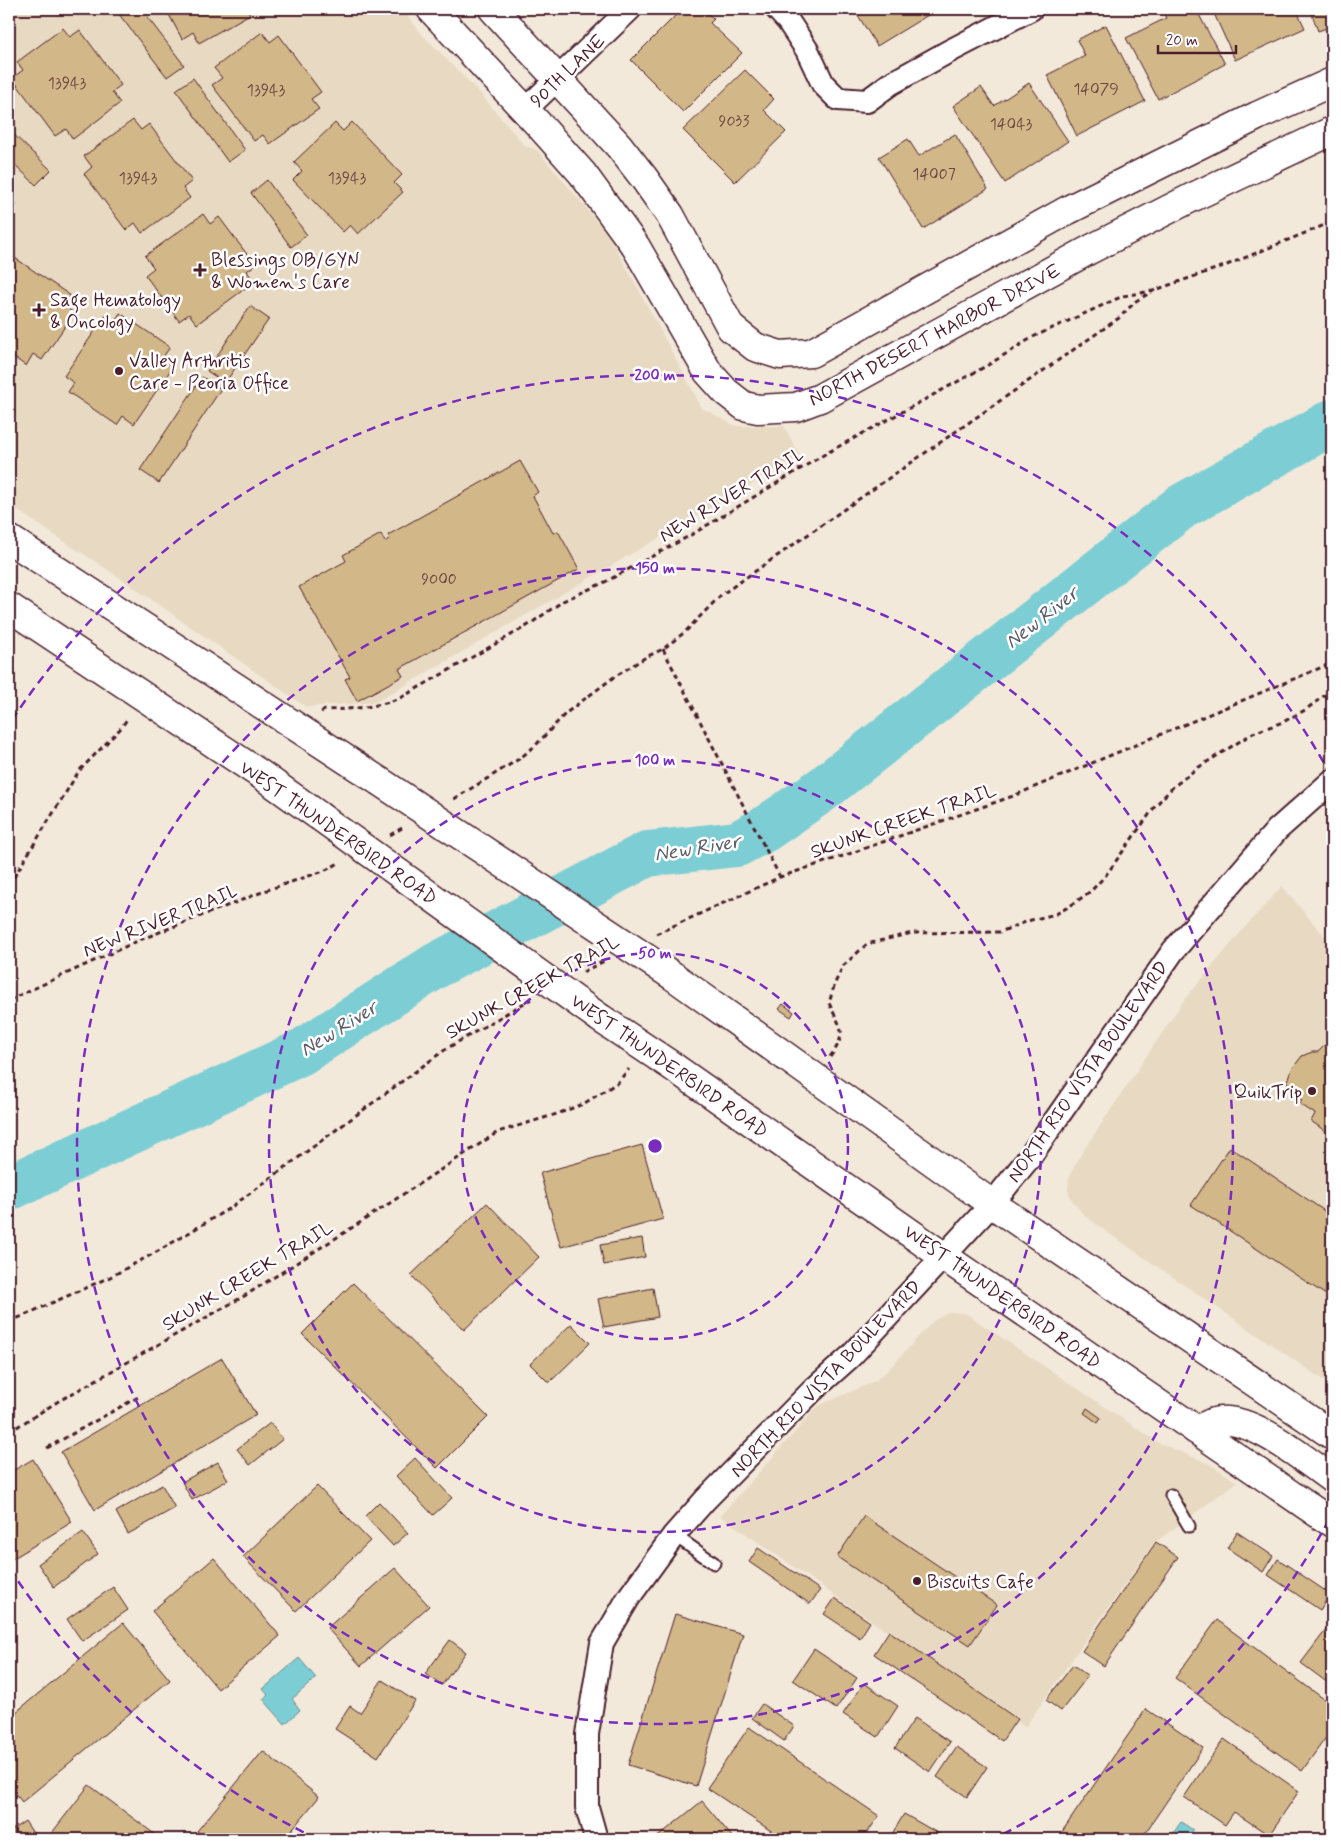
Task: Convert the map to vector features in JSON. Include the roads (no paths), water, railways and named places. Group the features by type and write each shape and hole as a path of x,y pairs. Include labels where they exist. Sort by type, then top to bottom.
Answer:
{"main road":[{"name":"NORTH DESERT HARBOR DRIVE","path":"431,9 582,173 636,247 708,372 726,392 744,406 758,409 796,407 820,398 1092,249 1192,198 1332,131"},
{"path":"493,9 619,146 670,215 731,328 755,348 780,355 811,353 1068,210 1257,116 1332,82"},
{"path":"9,539 380,781 673,976 992,1204 1332,1435"},
{"name":"WEST THUNDERBIRD ROAD","path":"9,607 260,774 600,1018 680,1071 943,1256 1196,1430 1330,1520"},
{"path":"1196,1430 1215,1422 1227,1421 1250,1426 1258,1429 1332,1479"}],"street":[{"name":"90TH LANE","path":"525,110 630,9"},
{"path":"777,9 788,21 807,50 823,84 838,99 867,101 890,84 1032,9"},
{"name":"NORTH RIO VISTA BOULEVARD","path":"596,1839 587,1808 587,1734 602,1643 629,1597 674,1535 705,1500 813,1390 851,1356 992,1204 1029,1158 1173,951 1272,836 1332,781"}],"lane":[{"path":"1171,1495 1189,1526"},
{"path":"674,1535 714,1563"}],"water":[{"path":"299,1658 316,1678 292,1699 300,1710 285,1724 263,1699 268,1695 263,1689"},
{"path":"1181,1822 1193,1830 1191,1834 1198,1839 1169,1839"}],"waterway":[{"name":"New River","path":"9,1188 300,1053 437,965 647,854 737,844 765,829 823,789 1181,507 1332,422"}],"place":[{"name":"Blessings OB/GYN & Women's Care","path":"200,270"},
{"name":"Sage Hematology & Oncology","path":"39,310"},
{"name":"Valley Arthritis Care - Peoria Office","path":"119,371"},
{"name":"QuikTrip","path":"1312,1091"},
{"name":"Biscuits Cafe","path":"917,1581"}]}
